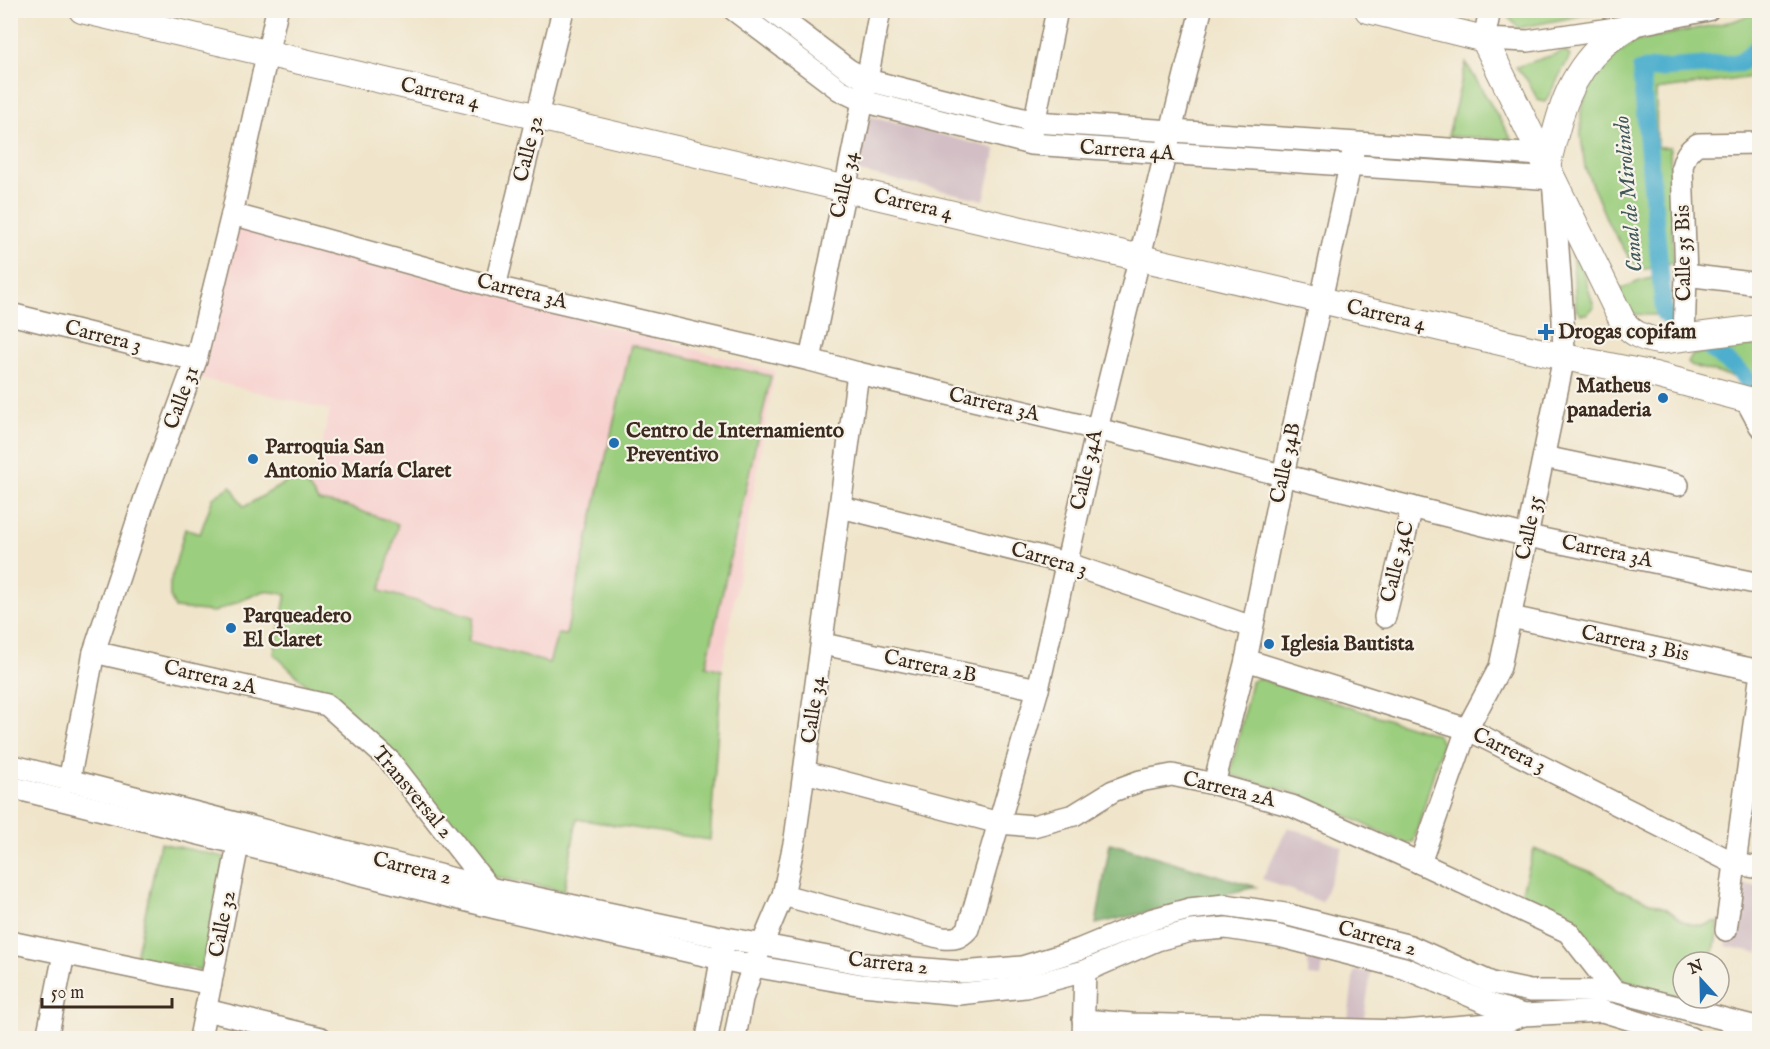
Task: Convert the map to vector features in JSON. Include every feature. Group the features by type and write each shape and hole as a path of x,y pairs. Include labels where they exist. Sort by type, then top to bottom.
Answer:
{"main road":[{"name":"Carrera 4","path":"82,10 1322,301 1564,357 1655,375 1752,400"},
{"path":"1368,10 1484,39"},
{"path":"1547,167 1565,97 1581,69 1603,44 1630,26"},
{"name":"Calle 35","path":"1484,39 1623,322 1632,332 1644,339 1658,340"},
{"path":"1655,375 1646,367 1644,357 1648,346 1658,340 1754,328"}],"street":[{"name":"Calle 31","path":"69,781 94,652 144,501 196,360 278,10"},
{"name":"Calle 32","path":"495,287 563,10"},
{"name":"Carrera 4A","path":"734,10 840,90 863,102 1031,144 1350,165 1547,167"},
{"name":"Carrera 4A","path":"770,10 849,70 867,80 1035,122 1356,142 1547,167"},
{"name":"Calle 34","path":"810,360 880,10"},
{"path":"1031,144 1057,10"},
{"name":"Calle 34A","path":"968,928 1038,689 1097,429 1201,10"},
{"path":"1490,10 1484,39 1528,41 1630,26 1708,10"},
{"name":"Calle 34B","path":"1214,784 1246,660 1283,475 1356,142"},
{"name":"Calle 35 Bis","path":"1687,338 1682,167 1685,156 1698,144 1760,143"},
{"name":"Calle 35","path":"1420,863 1467,729 1500,666 1564,357 1563,319 1547,167"},
{"name":"Carrera 3A","path":"232,214 495,287 1097,429 1528,536 1760,585"},
{"path":"1686,275 1760,284"},
{"name":"Carrera 3","path":"10,314 196,360"},
{"name":"Calle 34","path":"735,1038 742,999 753,966 783,895 795,839 858,373"},
{"name":"Carrera 4","path":"1752,400 1760,426"},
{"path":"1544,457 1678,485"},
{"name":"Carrera 3","path":"841,507 1066,563 1252,627"},
{"name":"Calle 34C","path":"1385,616 1412,507"},
{"name":"Carrera 3 Bis","path":"1511,617 1760,671"},
{"name":"Carrera 2B","path":"823,644 1038,689"},
{"name":"Carrera 2A","path":"94,652 327,705"},
{"name":"Carrera 3","path":"1246,660 1467,729 1736,864 1760,868"},
{"path":"1726,930 1760,680"},
{"name":"Transversal 2","path":"327,705 390,760 489,888"},
{"name":"Carrera 2","path":"10,765 723,948 753,966 862,985 959,994 1025,987 1085,971 1157,940 1191,931 1226,928 1279,936 1404,968 1487,1003 1523,1015 1602,1011 1691,1038"},
{"name":"Carrera 2A","path":"805,772 999,823 1033,826 1074,815 1113,791 1151,779 1172,775 1214,784 1292,806 1568,932 1614,991"},
{"name":"Carrera 2","path":"10,787 496,908 723,948 764,944 865,964 962,972 1022,967 1078,950 1153,919 1189,909 1225,905 1284,914 1410,946 1492,983 1530,991 1614,991 1760,1028"},
{"name":"Calle 32","path":"200,1038 238,845"},
{"name":"Carrera 2","path":"783,895 942,938 953,939 962,936 968,928"},
{"path":"10,942 211,984"},
{"path":"707,1038 723,948"},
{"path":"47,1038 64,954"},
{"path":"1085,971 1083,1029 1132,1024 1289,1033 1404,1035 1500,1031 1523,1015"},
{"path":"206,1010 296,1036 321,1038"}],"shaded area":[{"path":"870,116 996,149 984,200 856,171"},
{"path":"237,227 775,371 722,669 710,840 577,819 564,891 339,661 274,654 330,410 200,378"},
{"path":"1288,827 1343,847 1322,902 1262,879"},
{"path":"1739,884 1759,886 1759,953 1726,946"},
{"path":"1308,959 1323,961 1321,977 1308,976"},
{"path":"1354,971 1371,971 1364,1019 1348,1020"}],"green space":[{"path":"1509,10 1604,11 1519,28 1507,16"},
{"path":"1759,11 1759,72 1753,77 1656,90 1657,147 1670,147 1673,261 1664,267 1644,269 1632,262 1608,223 1585,168 1581,112 1588,87 1599,66 1636,41 1734,21"},
{"path":"1565,51 1570,56 1545,102 1538,100 1527,80 1516,67"},
{"path":"1466,63 1512,140 1448,136"},
{"path":"1576,248 1594,307 1587,314 1581,314 1576,309 1572,249"},
{"path":"1668,274 1662,292 1668,310 1654,315 1627,314 1618,290 1640,281"},
{"path":"1759,344 1759,384 1692,366 1688,362 1692,355"},
{"path":"631,345 771,376 706,666 722,670 710,840 577,819 564,891 491,876 335,712 274,654 286,594 264,591 214,612 175,608 170,596 170,583 185,529 200,534 213,498 231,486 244,507 300,474 318,501 346,506 398,524 380,591 474,617 468,641 549,663 558,634 566,635"},
{"path":"1257,678 1438,735 1442,744 1414,841 1407,844 1299,794 1230,775 1251,682"},
{"path":"160,843 225,857 201,970 136,957"},
{"path":"1110,843 1256,887 1096,924"},
{"path":"1534,849 1596,874 1618,889 1667,909 1690,924 1703,926 1719,922 1714,950 1671,950 1671,994 1619,977 1601,952 1575,924 1520,898"}],"waterway":[{"name":"Canal de Mirolindo","path":"1760,45 1740,63 1641,70 1664,313 1739,371 1760,396"}],"place":[{"name":"Drogas copifam","path":"1546,332"},
{"name":"Matheus panaderia","path":"1663,398"},
{"name":"Centro de Internamiento Preventivo","path":"614,443"},
{"name":"Parroquia San Antonio María Claret","path":"253,459"},
{"name":"Parqueadero El Claret","path":"231,628"},
{"name":"Iglesia Bautista","path":"1269,644"}]}
